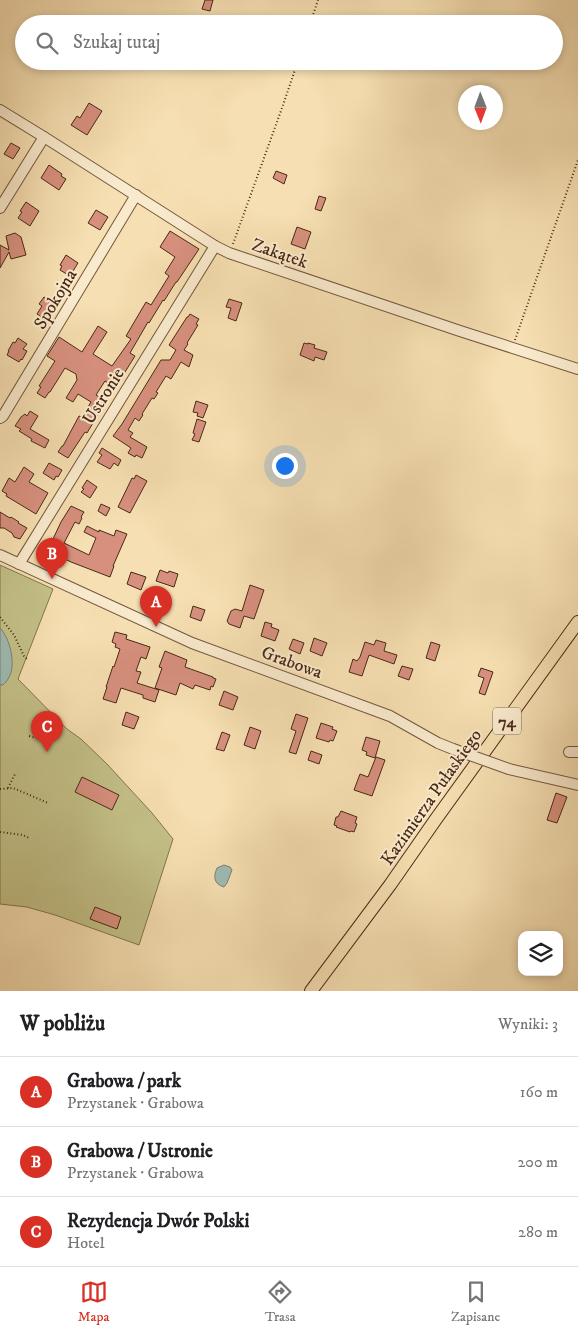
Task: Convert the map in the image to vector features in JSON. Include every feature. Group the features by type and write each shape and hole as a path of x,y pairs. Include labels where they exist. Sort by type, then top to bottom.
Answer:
{"main road":[{"name":"Kazimierza Pułaskiego","path":"311,991 390,885 578,622"}],"street":[{"name":"Zakątek","path":"0,110 229,254 578,369"},
{"path":"0,208 44,137"},
{"name":"Spokojna","path":"0,418 3,416 136,196"},
{"name":"Ustronie","path":"19,564 215,246"},
{"name":"Grabowa","path":"0,554 192,643 390,716 438,743 453,749 509,769 578,785"}],"path":[{"path":"313,15 318,0"},
{"path":"229,254 295,70"},
{"path":"513,348 578,160"},
{"path":"0,617 14,635 27,659"},
{"path":"29,736 46,737 63,726"},
{"path":"8,788 15,774"},
{"path":"0,789 18,790 48,802"},
{"path":"0,832 23,835 29,838"}],"shaded area":[{"path":"0,565 53,589 18,679 67,729 81,739 107,764 173,839 139,945 55,915 27,907 0,904"}],"water":[{"path":"0,628 7,638 12,660 11,673 3,685 0,685"},
{"path":"224,865 232,870 224,887 216,882 215,874 217,868"}],"building":[{"path":"205,0 213,0 210,11 202,9"},
{"path":"89,103 102,111 87,135 71,125 77,116 80,118"},
{"path":"11,143 20,148 13,159 4,154"},
{"path":"49,165 66,179 59,190 41,178"},
{"path":"276,171 287,175 284,184 273,178"},
{"path":"319,196 326,198 321,211 315,209"},
{"path":"26,202 39,211 30,226 18,218"},
{"path":"96,210 108,217 100,230 88,223"},
{"path":"297,227 311,232 305,249 291,244"},
{"path":"170,231 199,249 148,322 130,353 135,356 115,388 105,381 96,395 106,401 87,433 85,432 68,458 58,452 79,416 82,417 91,402 78,394 73,402 66,398 77,380 76,374 65,368 45,398 37,393 41,387 39,386 55,361 47,356 59,337 82,352 98,326 107,332 93,354 112,366 131,339 126,336 146,302 151,305 169,276 165,273 175,257 160,247"},
{"path":"15,233 21,237 26,255 11,259 9,252 0,268 0,245 9,250 6,236"},
{"path":"66,255 78,263 70,276 60,270 62,266 60,265"},
{"path":"44,297 55,304 46,320 37,314 42,306 39,304"},
{"path":"229,299 242,303 236,321 228,318 231,308 226,307"},
{"path":"190,314 199,319 196,324 198,325 184,350 193,355 189,367 181,362 171,379 166,376 156,392 158,393 154,399 152,398 139,421 135,418 128,430 133,433 130,437 147,447 142,458 136,455 135,457 128,453 131,448 113,436 161,360 170,360 176,350 169,345"},
{"path":"18,338 27,344 23,349 27,351 19,362 7,355 13,342 15,343"},
{"path":"304,343 315,345 314,348 327,352 324,360 315,357 314,361 300,355"},
{"path":"196,401 208,405 203,418 197,416 198,413 193,412"},
{"path":"30,411 38,416 30,429 49,440 45,448 31,441 32,439 19,431 21,429 15,426 21,417 25,414 27,416"},
{"path":"197,419 206,422 199,442 192,440 195,434 193,433"},
{"path":"102,448 121,460 118,466 114,463 110,469 97,462 102,455 99,453"},
{"path":"49,463 62,470 54,480 43,473"},
{"path":"24,467 34,474 29,482 48,493 36,514 6,496 7,494 2,491 9,478 15,482"},
{"path":"136,475 147,481 130,513 118,507 132,478 134,479"},
{"path":"87,480 97,487 90,498 81,492"},
{"path":"101,504 110,508 106,516 98,511"},
{"path":"71,506 84,512 79,524 75,522 64,543 89,555 96,538 84,532 87,526 114,536 116,530 127,534 110,577 71,562 45,549 51,538 53,539"},
{"path":"0,512 27,528 20,539 14,537 12,533 4,528 0,528"},
{"path":"160,570 178,574 174,587 156,581"},
{"path":"131,572 146,577 141,590 127,584"},
{"path":"250,585 264,590 254,619 244,616 240,628 229,624 227,621 231,611 235,609 242,611"},
{"path":"193,606 205,610 201,621 190,617"},
{"path":"265,622 272,624 271,627 279,630 275,641 261,636"},
{"path":"115,632 127,635 126,639 150,647 146,659 141,657 136,671 141,672 137,683 159,690 155,702 143,698 143,695 121,688 116,703 103,699 120,649 115,647 116,644 112,642"},
{"path":"314,638 327,643 322,656 310,651"},
{"path":"293,639 304,643 300,654 289,649"},
{"path":"376,640 386,643 384,651 397,655 394,664 369,655 362,676 349,672 353,659 357,661 360,657 365,642 374,645"},
{"path":"431,642 440,645 435,661 426,658"},
{"path":"165,651 187,660 185,667 216,679 213,687 211,686 210,690 195,685 193,689 180,683 176,695 155,688 162,668 159,667"},
{"path":"402,666 413,669 409,680 398,676"},
{"path":"481,668 493,672 485,695 479,693 484,678 478,676"},
{"path":"224,691 238,697 233,710 219,705"},
{"path":"126,712 139,717 134,729 122,725"},
{"path":"296,714 308,718 296,754 289,752 296,731 291,729"},
{"path":"321,723 333,727 332,729 337,731 333,741 330,740 329,742 316,738"},
{"path":"250,727 261,731 255,749 244,745"},
{"path":"222,732 230,735 224,751 216,749"},
{"path":"366,737 380,741 375,758 366,755 367,752 362,750"},
{"path":"311,751 322,755 319,764 308,760"},
{"path":"376,757 385,760 372,796 354,790 360,774 368,777"},
{"path":"82,777 119,795 112,810 75,792"},
{"path":"556,793 567,797 557,823 547,820"},
{"path":"341,811 357,817 354,832 334,825 336,817 338,817"},
{"path":"95,907 121,917 117,929 90,919"}],"place":[{"name":"Grabowa / Ustronie","path":"52,579"},
{"name":"Grabowa / park","path":"156,627"},
{"name":"Rezydencja Dwór Polski","path":"47,752"}]}
